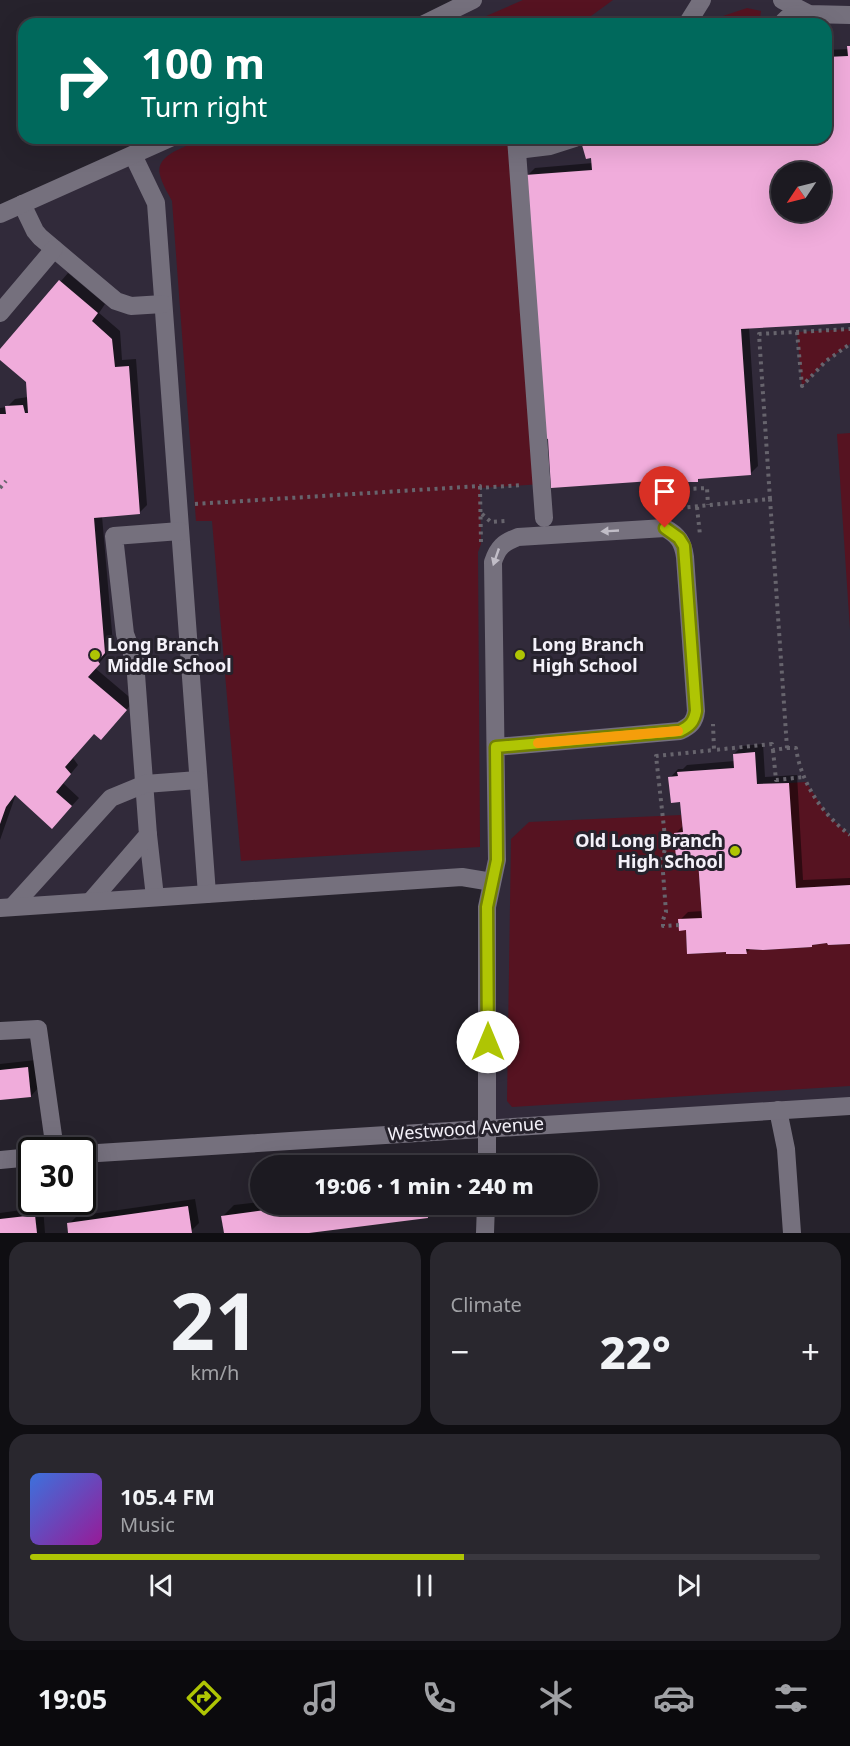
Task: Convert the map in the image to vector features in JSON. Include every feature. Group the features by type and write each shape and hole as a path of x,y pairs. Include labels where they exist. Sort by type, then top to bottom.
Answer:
{"street":[{"path":"436,18 473,0"},
{"path":"691,18 702,0"},
{"path":"774,0 776,18"},
{"path":"782,0 809,14"},
{"path":"786,18 792,15 809,14 850,15"},
{"path":"0,214 157,144"},
{"path":"544,526 517,144 550,146 556,144"},
{"path":"133,155 156,203 207,894"},
{"path":"22,204 35,231 116,301 131,306 163,304"},
{"path":"0,313 54,249"},
{"path":"487,1155 487,907 497,860 493,562 497,549 506,542 544,526 665,528 679,538 684,546 696,711 695,720 690,726 680,731 496,747"},
{"path":"155,897 135,661 125,634 114,536 180,531"},
{"path":"7,907 111,798 145,784 198,780"},
{"path":"91,901 148,835"},
{"path":"7,907 462,878 492,882"},
{"path":"0,1031 38,1029 53,1137"},
{"name":"Westwood Avenue","path":"96,1153 850,1106"},
{"path":"778,1110 786,1149 792,1233"},
{"path":"0,1160 18,1158"},
{"path":"485,1233 486,1215"}],"path":[{"path":"787,748 759,334 850,329"},
{"path":"797,332 802,386 826,361 850,344"},
{"path":"0,488 6,482"},
{"path":"680,508 688,483"},
{"path":"194,504 542,484"},
{"path":"480,488 481,544"},
{"path":"686,489 706,488 708,505"},
{"path":"682,516 668,510 770,499"},
{"path":"690,523 700,539 697,507"},
{"path":"480,511 491,522 505,520"},
{"path":"712,715 714,750"},
{"path":"679,925 663,926 666,912 662,859 666,846 656,756 772,744 776,780 804,777"},
{"path":"773,750 796,748 804,777 813,794 828,816 850,835"}],"shaded area":[{"name":"Long Branch High School","path":"473,0 850,0 850,1107 488,1128 492,882 0,908 0,214 157,144 832,144 832,18 436,18"},
{"path":"523,0 613,0 588,18 482,18"},
{"path":"747,8 761,11 760,18 717,18"},
{"path":"192,144 516,144 542,484 480,488 481,544 478,552 480,847 241,861 212,521 196,521 172,201 160,175 160,167 168,155"},
{"path":"850,329 850,344 826,361 802,386 797,332"},
{"path":"850,433 850,630 837,434"},
{"path":"806,782 828,816 850,835 850,885 796,888 789,783"},
{"path":"681,815 683,832 675,833 676,858 696,857 698,860 702,918 679,930 686,930 687,954 726,952 727,954 746,954 746,949 812,947 812,945 827,943 828,945 850,944 850,1086 512,1107 507,1101 511,839 529,822"}],"building":[{"path":"847,46 850,46 850,323 741,329 751,475 698,479 698,482 682,482 680,485 680,479 551,488 548,439 544,438 525,175 592,170 591,158 586,159 582,145 585,144 832,144 832,57 848,56"},
{"name":"Long Branch Middle School","path":"59,280 98,313 92,321 112,339 115,367 129,366 140,514 94,518 105,653 98,661 100,664 88,677 127,710 101,740 94,734 65,767 71,774 56,792 72,806 52,829 15,795 6,807 0,824 0,414 6,414 5,406 23,405 25,413 28,413 26,382 0,360 0,349"},
{"name":"Old Long Branch High School","path":"755,752 757,784 789,783 796,888 850,885 850,944 828,945 827,943 812,945 812,947 746,949 747,954 726,954 726,952 687,954 686,930 679,931 678,919 702,918 698,860 696,857 676,859 674,833 683,832 680,802 671,803 668,777 678,776 677,772 734,768 733,754"},
{"path":"28,1067 31,1097 0,1100 0,1070"},
{"path":"188,1206 192,1233 68,1233 67,1223"},
{"path":"250,1212 250,1215 428,1215 428,1218 309,1233 224,1233 221,1216"},
{"path":"35,1215 37,1233 0,1233 0,1219"}],"slow traffic":[{"path":"538,743 678,731"}],"place":[{"name":"Long Branch Middle School","path":"95,655"},
{"name":"Long Branch High School","path":"520,655"},
{"name":"Old Long Branch High School","path":"735,851"}],"route":[{"path":"488,1042 487,907 497,860 496,747 680,731 690,726 695,720 684,546 679,538 665,528"}]}
